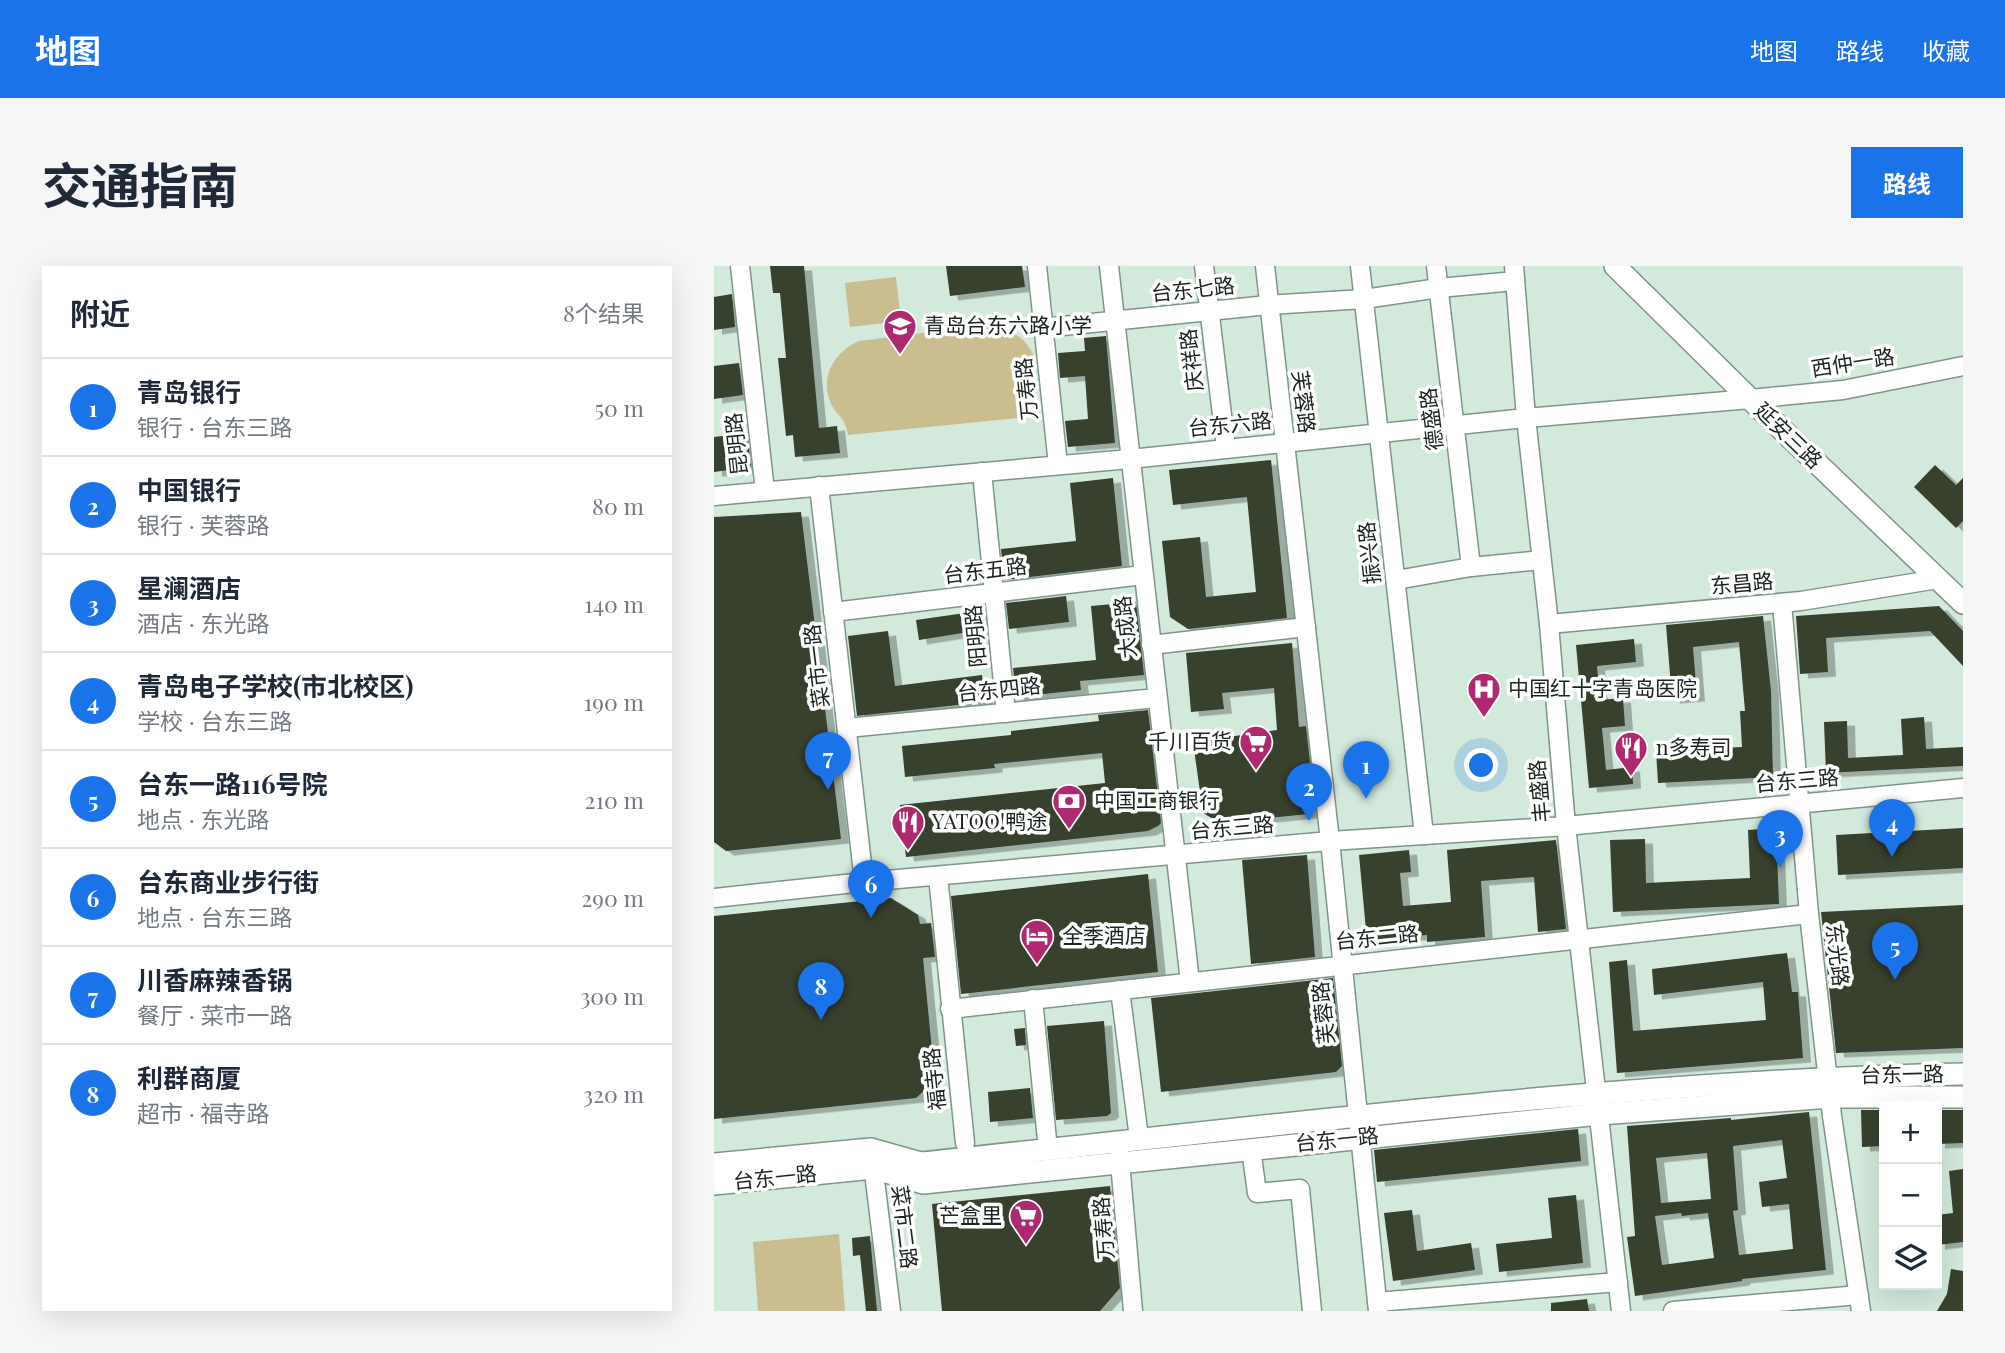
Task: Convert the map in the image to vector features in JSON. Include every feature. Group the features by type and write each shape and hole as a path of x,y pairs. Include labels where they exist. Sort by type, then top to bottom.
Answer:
{"main road":[{"name":"延安三路","path":"1615,266 1750,400 1963,603"},
{"name":"台东一路","path":"714,1184 872,1159 923,1183 1119,1151 1139,1138 1600,1114 1963,1074"},
{"name":"台东一路","path":"714,1164 872,1159 921,1163 1048,1150 1251,1149 1359,1127 1598,1092 1830,1087 1963,1097"}],"street":[{"name":"昆明路","path":"740,266 765,491"},
{"name":"万寿路","path":"1037,266 1058,465"},
{"name":"大成路","path":"1109,266 1191,982"},
{"name":"庆祥路","path":"1204,266 1226,449"},
{"name":"芙蓉路","path":"1265,266 1330,841 1378,1306"},
{"name":"振兴路","path":"1360,266 1424,835"},
{"name":"德盛路","path":"1436,266 1471,567"},
{"name":"台东七路","path":"1043,328 1268,305 1364,299 1515,273"},
{"name":"丰盛路","path":"1515,273 1526,418 1549,624 1566,826 1622,1311"},
{"name":"西仲一路","path":"1750,400 1843,390 1963,366"},
{"name":"台东六路","path":"714,496 1130,459 1526,418 1750,400"},
{"name":"阳明路","path":"982,472 1006,713"},
{"name":"菜市一路","path":"819,486 864,882"},
{"path":"1396,580 1471,567 1541,559"},
{"name":"台东五路","path":"833,612 1143,575"},
{"name":"东昌路","path":"1549,624 1782,603 1938,579"},
{"name":"东光路","path":"1782,603 1809,914 1860,1303"},
{"path":"1151,645 1306,627"},
{"name":"台东四路","path":"848,736 1006,713 1157,698"},
{"name":"台东三路","path":"714,898 864,882 1330,841 1566,826 1963,789"},
{"name":"福寺路","path":"938,876 965,1143"},
{"name":"台东二路","path":"950,1009 1191,982 1341,958 1579,939 1809,914"},
{"path":"1120,990 1139,1138"},
{"path":"1033,999 1048,1150"},
{"path":"1251,1149 1257,1193 1300,1189 1312,1311"},
{"name":"万寿路","path":"1119,1151 1133,1311"},
{"name":"菜市二路","path":"872,1159 891,1311"},
{"path":"1378,1306 1618,1282"},
{"path":"1673,1311 1860,1303"}],"shaded area":[{"path":"896,277 901,321 850,327 845,283"},
{"path":"992,324 1018,336 1027,344 1032,354 1034,376 1022,402 1026,402 1028,417 848,435 845,423 832,406 827,391 832,365 843,351 859,341"},
{"path":"839,1234 845,1311 758,1311 753,1242"}],"building":[{"path":"770,266 804,266 819,428 837,426 840,453 795,457 793,435 786,436 778,358 786,358 780,293 773,293"},
{"path":"946,266 1022,266 1025,287 950,296"},
{"path":"732,294 735,327 714,330 714,297"},
{"path":"1106,336 1115,443 1068,447 1065,421 1088,419 1085,376 1060,378 1058,353 1085,351 1084,338"},
{"path":"739,363 743,395 714,399 714,366"},
{"path":"747,433 751,467 714,472 714,437"},
{"path":"1271,460 1287,618 1188,629 1170,617 1162,541 1200,537 1206,597 1256,592 1247,497 1173,505 1169,470"},
{"path":"1935,465 1956,485 1963,478 1963,521 1956,528 1914,487"},
{"path":"1113,478 1122,566 1004,580 1001,549 1076,541 1070,483"},
{"path":"801,512 841,839 726,851 714,842 714,517"},
{"path":"1066,596 1069,622 1009,629 1006,603"},
{"path":"1136,602 1144,675 1080,681 1081,690 1016,697 1013,668 1096,660 1091,606"},
{"path":"1939,606 1963,631 1963,666 1930,631 1826,638 1828,672 1800,674 1796,616"},
{"path":"972,612 975,631 919,640 916,620"},
{"path":"1763,616 1771,691 1773,777 1658,783 1656,751 1742,747 1740,711 1745,711 1739,642 1693,647 1697,697 1672,699 1666,625"},
{"path":"888,631 895,686 982,675 985,702 857,716 848,636"},
{"path":"1634,639 1636,662 1597,666 1600,700 1623,698 1625,726 1602,728 1606,770 1632,767 1633,784 1589,788 1576,645"},
{"name":"千川百货","path":"1292,643 1299,727 1306,726 1315,807 1309,814 1220,823 1203,813 1193,742 1277,730 1274,688 1222,693 1224,709 1191,712 1186,653"},
{"path":"1148,710 1161,823 1158,826 1148,831 906,857 900,805 1105,783 1102,753 994,764 995,768 905,777 902,746 1011,735 1011,731 1099,721 1098,715"},
{"path":"1924,717 1926,749 1963,747 1963,766 1826,773 1824,722 1847,721 1848,758 1903,755 1901,719"},
{"path":"1776,828 1779,904 1613,912 1610,840 1645,839 1646,883 1750,878 1748,830"},
{"path":"1963,828 1963,868 1838,875 1836,835"},
{"path":"1556,840 1566,929 1538,932 1534,877 1481,881 1485,937 1427,942 1427,935 1367,941 1359,855 1409,850 1411,872 1400,873 1403,906 1451,902 1447,850"},
{"path":"1307,855 1315,957 1251,964 1242,860"},
{"path":"1148,874 1158,972 961,994 951,896"},
{"path":"891,898 918,915 920,924 931,923 935,957 923,958 935,1081 916,1098 714,1119 714,916"},
{"path":"1963,905 1963,1048 1836,1053 1821,912"},
{"path":"1787,953 1792,992 1798,992 1803,1058 1617,1073 1609,962 1627,960 1633,1031 1766,1020 1763,982 1654,995 1652,969"},
{"path":"1333,978 1342,1066 1336,1072 1161,1092 1151,998"},
{"path":"1104,1021 1111,1113 1107,1116 1056,1120 1047,1026"},
{"path":"1025,1028 1026,1045 1016,1046 1014,1029"},
{"path":"1030,1088 1033,1118 990,1122 988,1092"},
{"path":"1861,1110 1879,1110 1879,1146 1862,1147"},
{"path":"1942,1110 1963,1110 1963,1143 1942,1144"},
{"path":"1809,1112 1826,1270 1742,1279 1635,1296 1627,1237 1635,1236 1627,1126","holes":["1782,1140 1787,1178 1759,1182 1762,1207 1789,1204 1793,1249 1739,1255 1733,1211 1738,1210 1733,1146","1707,1153 1711,1199 1661,1203 1656,1158","1708,1213 1714,1258 1662,1265 1655,1216"]},
{"path":"1578,1129 1581,1161 1377,1182 1374,1150"},
{"path":"1963,1169 1963,1242 1942,1244 1942,1214 1953,1213 1949,1171"},
{"name":"芒盒里","path":"1110,1186 1120,1288 1100,1311 942,1311 932,1204"},
{"path":"1576,1195 1583,1263 1499,1272 1496,1244 1552,1238 1548,1198"},
{"path":"1412,1210 1417,1251 1471,1243 1475,1270 1393,1281 1384,1213"},
{"path":"870,1236 877,1311 866,1311 860,1255 853,1256 852,1238"},
{"path":"1951,1269 1963,1271 1963,1311 1937,1311 1947,1294"},
{"path":"1587,1299 1589,1311 1551,1311 1551,1303"}],"place":[{"name":"青岛台东六路小学","path":"900,356"},
{"name":"中国红十字青岛医院","path":"1484,719"},
{"name":"千川百货","path":"1256,772"},
{"name":"n多寿司","path":"1631,778"},
{"name":"川香麻辣香锅","path":"828,790"},
{"name":"青岛银行","path":"1366,799"},
{"name":"中国银行","path":"1309,821"},
{"name":"中国工商银行","path":"1069,831"},
{"name":"YATOO!鸭途","path":"908,852"},
{"name":"青岛电子学校(市北校区)","path":"1892,857"},
{"name":"星澜酒店","path":"1780,868"},
{"name":"台东商业步行街","path":"871,918"},
{"name":"全季酒店","path":"1037,966"},
{"name":"台东一路116号院","path":"1895,980"},
{"name":"利群商厦","path":"821,1020"},
{"name":"芒盒里","path":"1026,1246"}]}
